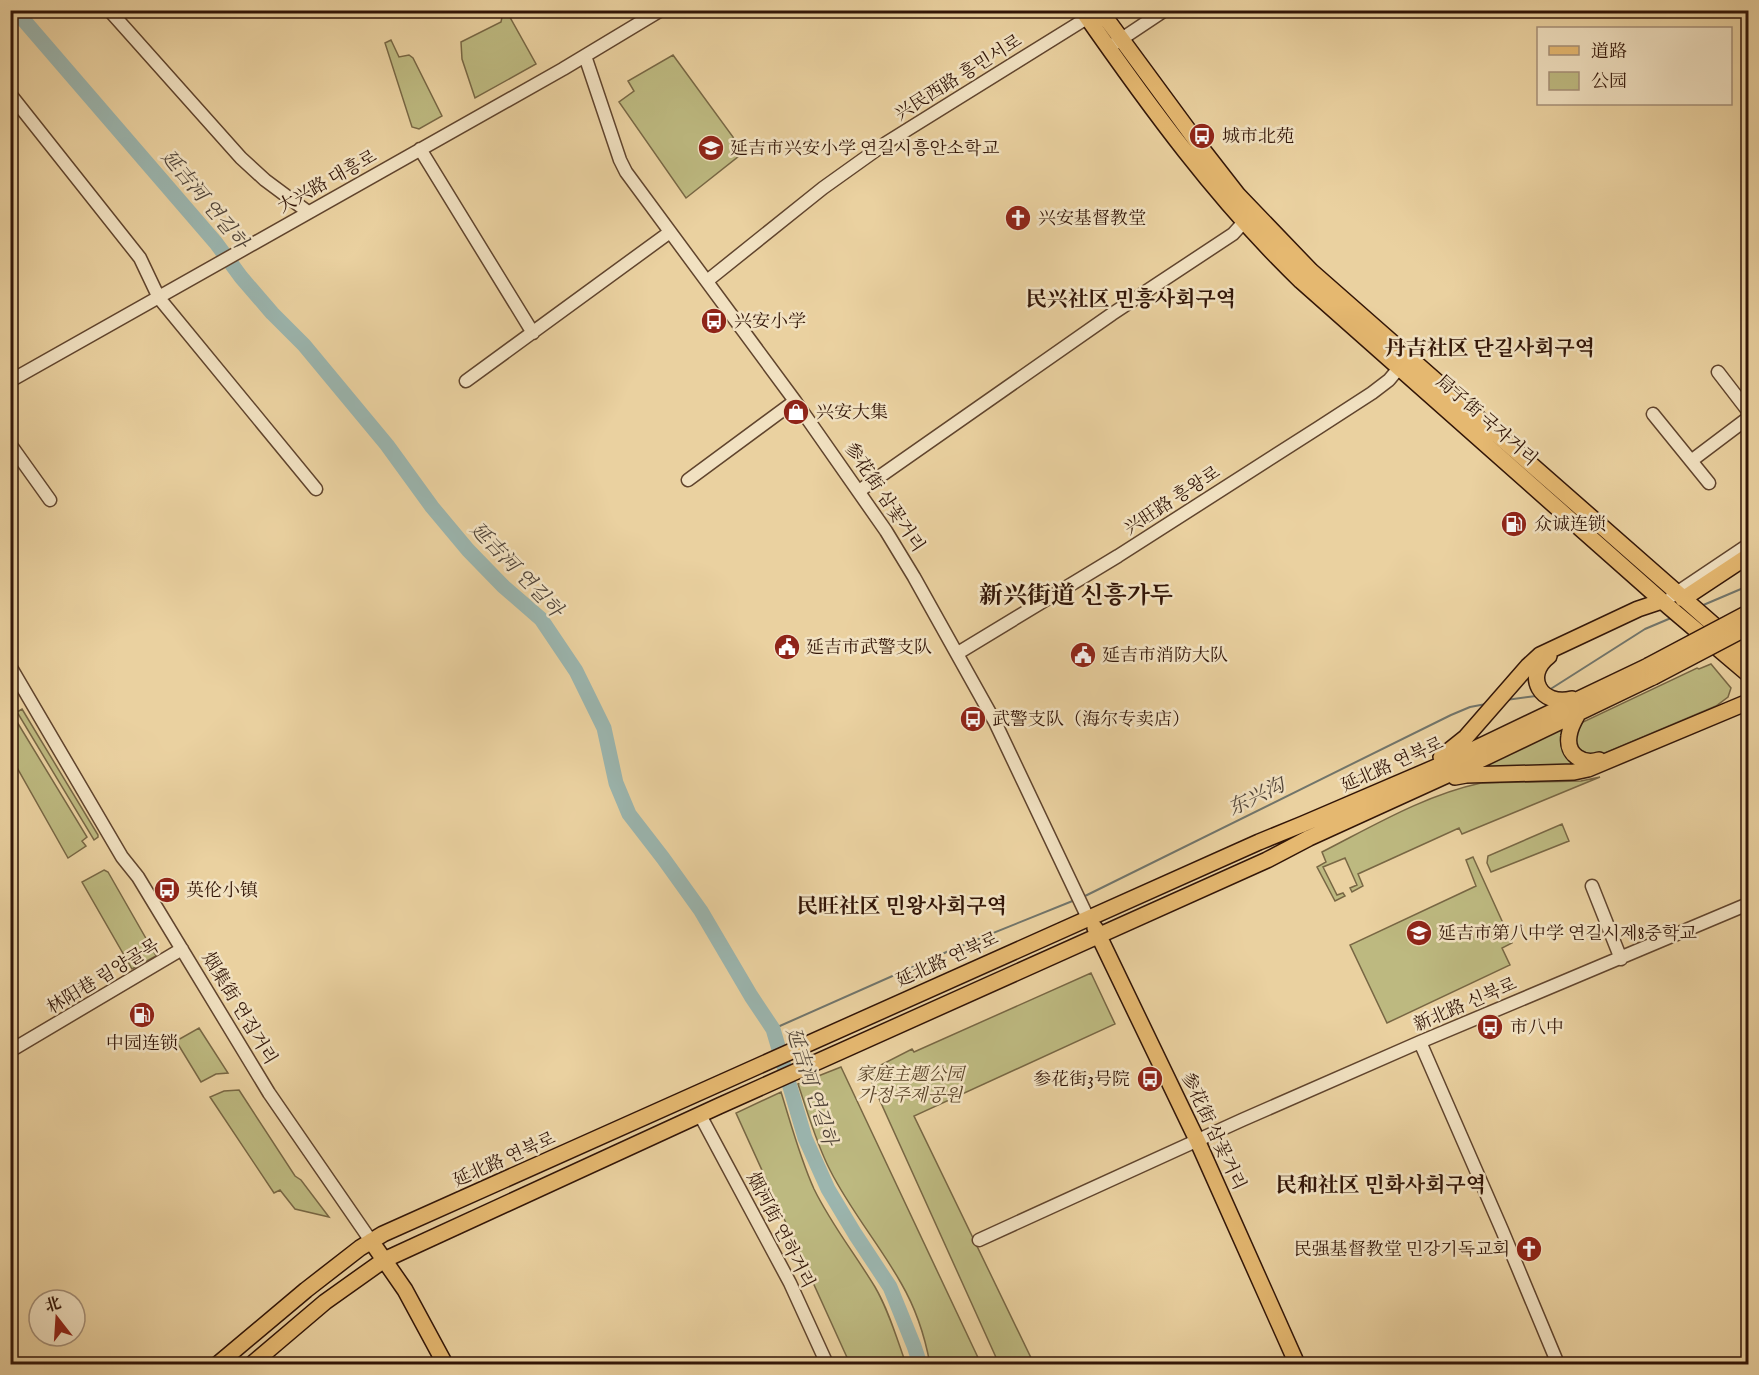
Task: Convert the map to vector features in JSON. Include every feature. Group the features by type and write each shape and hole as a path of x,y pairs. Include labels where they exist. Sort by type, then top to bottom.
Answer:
{"main road":[{"name":"局子街 국자거리","path":"1090,13 1238,195 1311,271 1749,655"},
{"name":"局子街 국자거리","path":"1115,44 1192,161 1243,223 1301,281 1684,620 1749,674"},
{"path":"1682,598 1749,556"},
{"path":"1593,693 1569,700 1554,700 1541,691 1536,675 1540,664 1547,656 1666,604"},
{"path":"1429,775 1540,655 1638,609 1666,604"},
{"name":"延北路 연북로","path":"218,1365 284,1308 371,1241 838,1029 1083,905 1429,775 1478,761 1580,710 1749,613"},
{"name":"延北路 연북로","path":"252,1365 326,1302 384,1260 847,1048 1267,860 1429,775 1443,764 1593,693 1651,671 1749,627"},
{"path":"1429,775 1574,772 1588,769 1749,700"},
{"path":"1580,710 1569,732 1569,745 1576,758 1591,762 1749,700"},
{"name":"参花街 삼꽃거리","path":"1083,905 1298,1365"},
{"name":"参花街 삼꽃거리","path":"1194,1142 1288,1365"},
{"name":"烟集街 연집거리","path":"371,1241 405,1290 445,1365"}],"street":[{"path":"109,10 241,158 265,180 308,212"},
{"name":"大兴路 대흥로","path":"10,381 585,56 661,10"},
{"path":"1115,44 1165,10"},
{"name":"兴民西路 흥민서로","path":"707,281 823,188 886,143 1090,13"},
{"name":"参花街 삼꽃거리","path":"585,56 620,160 632,183 795,401 859,491 914,577 995,722 1083,905"},
{"path":"10,93 140,258 163,296 316,489"},
{"path":"420,149 533,333"},
{"path":"859,491 1112,314 1233,234 1243,223"},
{"path":"466,381 670,232"},
{"name":"兴旺路 흥왕로","path":"958,653 1118,556 1372,393 1389,380 1399,368"},
{"path":"1718,372 1749,411"},
{"path":"688,480 795,401"},
{"path":"1653,414 1709,483"},
{"path":"1691,461 1749,418"},
{"path":"10,444 50,500"},
{"path":"1666,604 1682,598 1749,545"},
{"name":"烟集街 연집거리","path":"10,666 122,857 138,877 269,1093 371,1241"},
{"path":"1592,886 1621,959"},
{"name":"新北路 신북로","path":"979,1240 1420,1042 1749,904"},
{"name":"林阳巷 림양골목","path":"10,1051 182,950"},
{"path":"1420,1042 1558,1365"},
{"name":"烟河街 연하거리","path":"700,1115 789,1283 827,1365"}],"green space":[{"path":"507,12 536,64 475,98 462,59 461,42 501,22"},
{"path":"391,40 399,57 409,55 413,58 442,116 419,129 412,127 385,43"},
{"path":"673,55 744,152 686,198 619,102 634,91 628,81"},
{"path":"1711,664 1731,688 1728,697 1716,706 1600,755 1585,753 1577,746 1576,736 1583,722 1697,668"},
{"path":"22,709 98,835 94,840 17,712"},
{"path":"11,712 87,837 82,841 86,846 68,858 11,757"},
{"path":"1567,723 1575,762 1573,765 1474,768"},
{"path":"1600,777 1462,834 1459,828 1358,874 1363,886 1352,892 1350,888 1357,885 1345,858 1323,867 1337,895 1343,893 1345,896 1335,901 1317,867 1326,862 1322,852 1400,812 1460,788 1481,783 1581,781"},
{"path":"1562,824 1569,841 1491,872 1487,863 1488,856"},
{"path":"1473,857 1512,943 1502,948 1510,965 1387,1023 1350,945 1476,886 1466,860"},
{"path":"104,870 108,872 156,956 132,969 82,882"},
{"name":"家庭主题公园 가정주제공원","path":"1091,973 1115,1024 914,1116 1034,1364 999,1364 867,1072 912,1049 914,1052"},
{"path":"199,1028 228,1073 216,1074 201,1082 176,1041"},
{"path":"841,1067 981,1364 930,1364 919,1322 906,1292 846,1199 825,1160 798,1084"},
{"path":"239,1090 295,1176 301,1180 329,1217 295,1209 280,1190 274,1193 210,1097 224,1091"},
{"path":"781,1092 814,1189 880,1296 906,1364 850,1364 736,1113"}],"waterway":[{"name":"延吉河 연길하","path":"15,10 216,243 272,313 304,345 387,445 432,507 468,550 503,586 541,619 576,671 604,728 616,783 629,814 701,911 773,1029 805,1138 828,1189 890,1287 920,1364"},
{"name":"东兴沟","path":"1701,606 1748,586"},
{"name":"东兴沟","path":"1549,690 1645,629 1671,618"},
{"name":"东兴沟","path":"1506,700 1536,696"},
{"name":"东兴沟","path":"1083,897 1451,715 1470,707 1486,704"},
{"name":"东兴沟","path":"773,1029 951,950 1075,900"}],"place":[{"name":"城市北苑","path":"1202,136"},
{"name":"延吉市兴安小学 연길시흥안소학교","path":"711,148"},
{"name":"兴安基督教堂","path":"1018,218"},
{"name":"兴安小学","path":"714,321"},
{"name":"兴安大集","path":"796,412"},
{"name":"众诚连锁","path":"1514,524"},
{"name":"延吉市武警支队","path":"787,647"},
{"name":"延吉市消防大队","path":"1083,655"},
{"name":"武警支队（海尔专卖店）","path":"973,719"},
{"name":"英伦小镇","path":"167,890"},
{"name":"延吉市第八中学 연길시제8중학교","path":"1419,933"},
{"name":"中园连锁","path":"142,1015"},
{"name":"市八中","path":"1490,1027"},
{"name":"参花街3号院","path":"1150,1079"},
{"name":"民强基督教堂 민강기독교회","path":"1529,1249"}],"district":[{"name":"民兴社区 민흥사회구역","path":"1131,299"},
{"name":"丹吉社区 단길사회구역","path":"1490,348"},
{"name":"新兴街道 신흥가두","path":"1076,595"},
{"name":"民旺社区 민왕사회구역","path":"902,906"},
{"name":"民和社区 민화사회구역","path":"1381,1185"}]}
